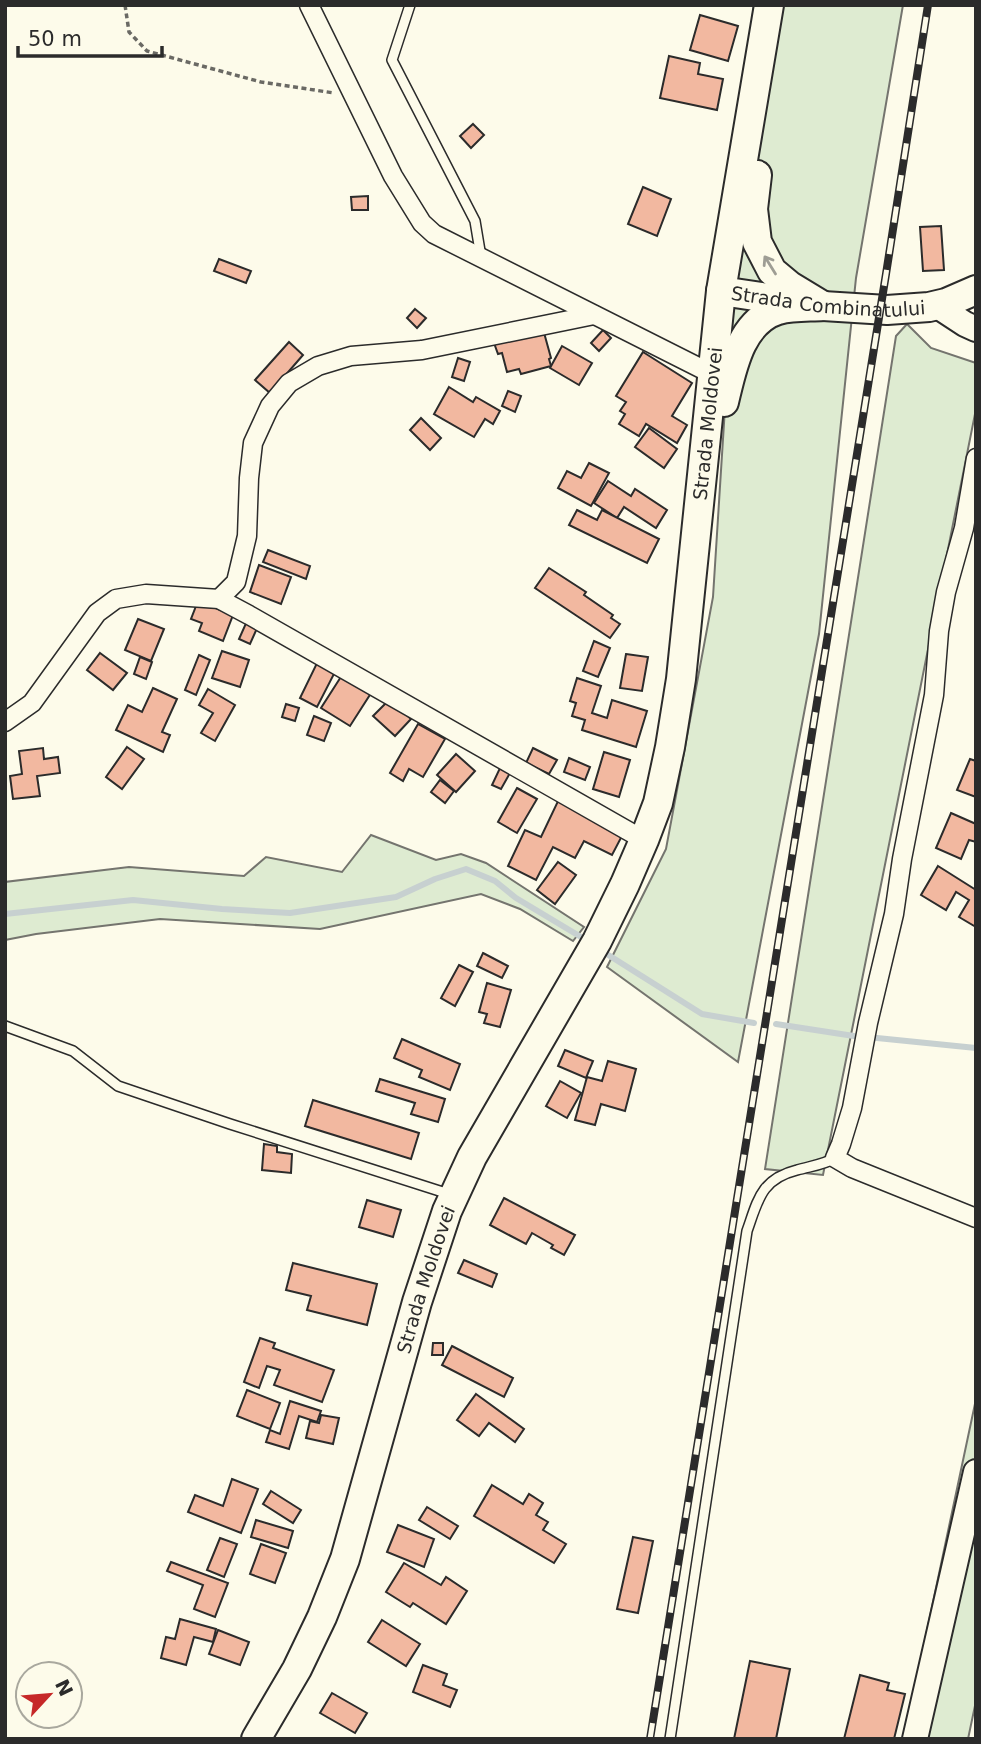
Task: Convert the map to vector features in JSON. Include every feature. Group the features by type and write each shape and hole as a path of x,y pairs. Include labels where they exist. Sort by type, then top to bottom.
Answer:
{"main road":[{"name":"Strada Moldovei","path":"256,1739 297,1670 345,1559 417,1302 447,1211 472,1157 597,940 645,840 658,803 681,679 721,291 769,5"},
{"path":"776,5 753,209 757,242 772,271 790,286 823,306"},
{"name":"Strada Combinatului","path":"721,291 823,306 910,310 936,305 976,290"},
{"path":"691,569 704,522 734,359 750,330 763,318 778,310 823,306"}],"street":[{"path":"309,5 393,176 422,223 434,234 712,374"},
{"name":"Strada Combinatului","path":"936,305 976,329"},
{"path":"219,599 236,582 247,536 253,443 270,406 289,383 318,366 351,356 422,350 594,315"},
{"path":"976,458 964,528 946,592 934,695 894,914 852,1108 835,1158 859,1171 976,1217"},
{"path":"5,722 32,703 97,613 116,599 146,594 219,599 645,840"},
{"path":"915,1739 976,1472"}],"lane":[{"path":"410,5 392,60 475,221 481,257"},
{"path":"5,1026 73,1051 118,1086 454,1196"},
{"path":"670,1739 747,1231 760,1196 768,1184 781,1175 824,1164 835,1158"}],"path":[{"path":"125,5 129,32 148,51 261,82 353,95"}],"green space":[{"path":"754,5 903,5 856,278 819,634 738,1062 607,967 666,849 713,597 747,60"},
{"path":"907,324 931,348 976,363 976,409 823,1175 765,1169 896,336"},
{"path":"371,835 436,860 461,854 486,863 584,927 573,941 520,909 481,894 320,929 160,919 5,940 5,882 129,867 244,876 266,857 342,872"},
{"path":"976,1399 976,1701 968,1739 904,1739"}],"building":[{"path":"700,15 738,26 728,61 690,50"},
{"path":"669,56 700,63 698,74 723,79 717,110 660,98"},
{"path":"473,124 484,135 471,148 460,136"},
{"path":"643,187 671,199 657,236 628,224"},
{"path":"368,196 368,210 352,210 351,197"},
{"path":"941,226 944,270 923,271 920,227"},
{"path":"219,259 251,271 246,283 214,271"},
{"path":"415,309 426,318 417,328 407,318"},
{"path":"543,329 551,366 521,374 519,369 507,372 502,353 498,354 494,343"},
{"path":"603,330 611,338 599,351 591,343"},
{"path":"289,342 303,355 270,393 255,380"},
{"path":"562,346 592,363 579,385 550,368"},
{"path":"643,352 692,383 672,416 687,425 677,443 646,424 639,436 619,424 625,414 620,411 626,402 616,396"},
{"path":"458,358 470,362 464,381 452,377"},
{"path":"449,387 473,402 476,397 500,411 493,424 485,419 474,437 434,414"},
{"path":"508,391 521,396 515,412 502,406"},
{"path":"421,418 441,438 430,450 410,430"},
{"path":"649,428 677,449 664,468 635,447"},
{"path":"589,463 609,473 591,506 558,488 567,471 581,478"},
{"path":"608,481 631,496 635,489 667,510 656,528 624,507 617,518 594,503"},
{"path":"577,510 597,520 602,510 659,539 647,563 569,525"},
{"path":"268,550 310,566 306,579 263,562"},
{"path":"259,565 291,577 281,604 250,592"},
{"path":"549,568 586,592 584,595 613,615 611,618 620,624 610,638 535,588"},
{"path":"198,601 233,615 223,641 199,631 202,623 191,619"},
{"path":"138,619 164,629 151,661 125,650"},
{"path":"247,621 258,626 250,644 239,639"},
{"path":"594,641 610,648 598,677 583,671"},
{"path":"222,651 249,660 240,687 212,678"},
{"path":"100,653 127,673 113,690 87,670"},
{"path":"626,654 648,657 642,691 620,688"},
{"path":"199,655 210,660 196,695 185,690"},
{"path":"140,657 152,662 146,679 134,674"},
{"path":"318,661 336,670 317,707 300,698"},
{"path":"344,672 373,690 350,726 321,708"},
{"path":"577,678 601,686 592,713 607,718 612,700 647,711 636,747 582,730 585,720 572,716 576,703 570,701"},
{"path":"153,688 177,699 162,732 170,735 163,752 116,730 128,705 142,712"},
{"path":"208,689 235,705 215,741 201,733 213,713 199,705"},
{"path":"390,699 411,719 395,736 373,716"},
{"path":"286,704 299,708 295,721 282,717"},
{"path":"314,716 331,723 324,741 307,735"},
{"path":"418,724 445,739 423,777 409,769 403,781 390,773"},
{"path":"127,747 144,759 122,789 106,777"},
{"path":"43,748 44,759 58,757 60,773 37,776 40,796 13,799 10,776 22,774 19,751"},
{"path":"533,748 557,760 549,774 526,763"},
{"path":"604,752 630,760 619,797 593,789"},
{"path":"456,754 475,771 456,792 437,775"},
{"path":"569,758 590,767 585,780 564,772"},
{"path":"970,759 976,761 976,797 957,790"},
{"path":"500,768 510,773 501,789 492,785"},
{"path":"440,780 454,791 445,803 431,792"},
{"path":"517,788 537,799 517,833 498,822"},
{"path":"559,799 624,832 612,855 584,841 575,858 553,847 536,880 508,866 525,830 541,837"},
{"path":"951,813 976,824 976,842 969,840 961,859 936,848"},
{"path":"558,862 576,875 555,904 537,890"},
{"path":"938,866 976,890 976,927 959,917 969,900 956,892 946,910 921,895"},
{"path":"483,953 508,966 502,978 477,966"},
{"path":"459,965 473,972 455,1006 441,998"},
{"path":"487,983 511,990 500,1027 484,1023 487,1014 479,1012"},
{"path":"402,1039 460,1064 450,1090 419,1077 422,1070 394,1058"},
{"path":"565,1050 593,1061 586,1078 558,1066"},
{"path":"608,1061 636,1069 625,1111 601,1104 595,1125 575,1120 587,1077 602,1081"},
{"path":"380,1079 445,1099 438,1122 411,1114 415,1103 376,1091"},
{"path":"560,1081 581,1093 567,1118 546,1106"},
{"path":"313,1100 419,1133 411,1159 305,1126"},
{"path":"264,1144 277,1146 277,1152 292,1154 291,1173 262,1170"},
{"path":"504,1198 575,1235 564,1255 532,1233 526,1244 490,1225"},
{"path":"367,1200 401,1210 393,1237 359,1227"},
{"path":"464,1260 497,1274 492,1287 458,1273"},
{"path":"293,1263 377,1284 367,1325 307,1310 311,1296 286,1290"},
{"path":"260,1338 275,1343 273,1348 334,1370 322,1402 274,1385 280,1370 267,1366 259,1388 244,1382"},
{"path":"433,1343 443,1343 443,1355 432,1355"},
{"path":"452,1346 513,1378 504,1397 442,1365"},
{"path":"247,1390 280,1403 270,1429 237,1416"},
{"path":"476,1394 524,1429 515,1442 489,1423 479,1436 457,1420"},
{"path":"290,1401 321,1411 317,1422 299,1416 289,1449 266,1442 270,1430 280,1434"},
{"path":"321,1415 339,1418 333,1444 306,1438 310,1421 319,1423"},
{"path":"232,1479 258,1489 241,1533 188,1512 195,1495 223,1506"},
{"path":"492,1485 523,1504 529,1494 543,1503 536,1515 548,1522 543,1530 566,1544 554,1563 474,1516"},
{"path":"271,1491 301,1510 293,1523 263,1504"},
{"path":"427,1507 458,1526 450,1539 419,1520"},
{"path":"256,1520 293,1531 288,1548 251,1537"},
{"path":"398,1525 434,1539 424,1567 387,1552"},
{"path":"633,1537 653,1541 638,1613 617,1609"},
{"path":"220,1538 237,1544 224,1577 207,1570"},
{"path":"261,1544 286,1553 275,1583 250,1574"},
{"path":"171,1562 228,1583 215,1617 194,1609 203,1585 167,1571"},
{"path":"404,1563 441,1585 446,1577 467,1591 446,1624 413,1603 410,1607 386,1592"},
{"path":"180,1619 216,1629 213,1642 194,1637 186,1665 161,1658 166,1637 175,1639"},
{"path":"382,1620 420,1644 406,1666 368,1642"},
{"path":"218,1630 249,1642 240,1665 209,1654"},
{"path":"750,1661 790,1669 776,1739 734,1739"},
{"path":"423,1665 447,1674 443,1685 457,1690 450,1707 413,1692"},
{"path":"860,1675 889,1683 887,1690 905,1694 894,1739 844,1739"},
{"path":"332,1693 367,1713 355,1733 320,1713"}],"waterway":[{"path":"5,914 133,900 290,913 396,897 435,879 466,869 495,881 516,898 586,940"},
{"path":"602,951 702,1014 754,1023"},
{"path":"776,1024 854,1036"},
{"path":"877,1038 976,1048"}],"railway":[{"path":"650,1739 928,5"}]}
